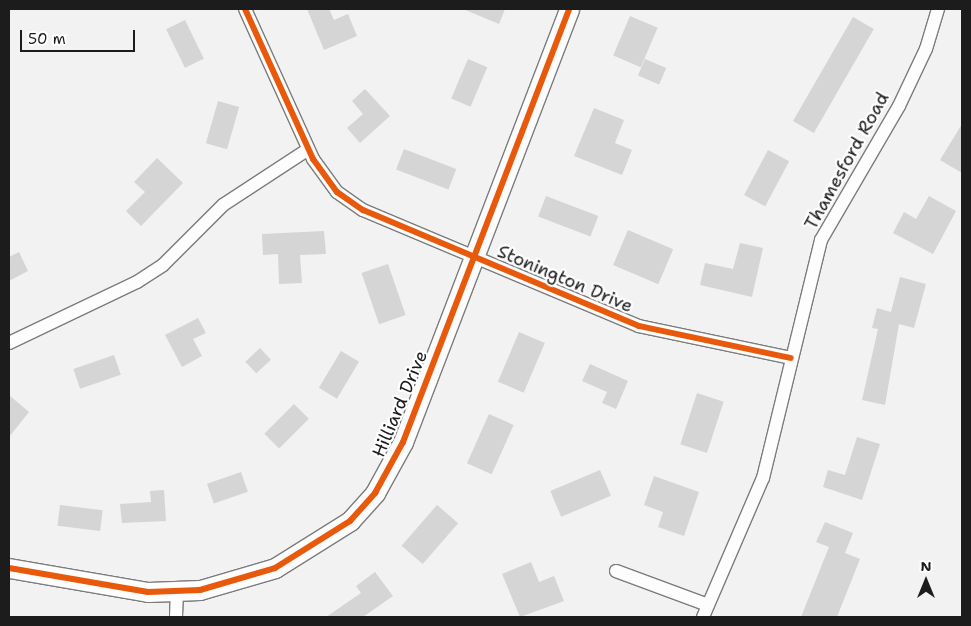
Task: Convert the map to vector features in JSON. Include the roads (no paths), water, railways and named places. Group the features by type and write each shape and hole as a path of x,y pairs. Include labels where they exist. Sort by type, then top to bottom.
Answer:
{"street":[{"name":"Stonington Drive","path":"245,9 308,150 337,192 363,210 639,326 791,358"},
{"name":"Hilliard Drive","path":"9,568 148,592 220,587 275,568 312,548 364,507 404,442 569,9"},
{"name":"Thamesford Road","path":"705,611 763,478 821,240 899,106 926,49 938,9"},
{"path":"9,342 137,282 163,265 223,206 308,150"},
{"path":"616,571 705,611"},
{"path":"176,617 177,591"}]}
